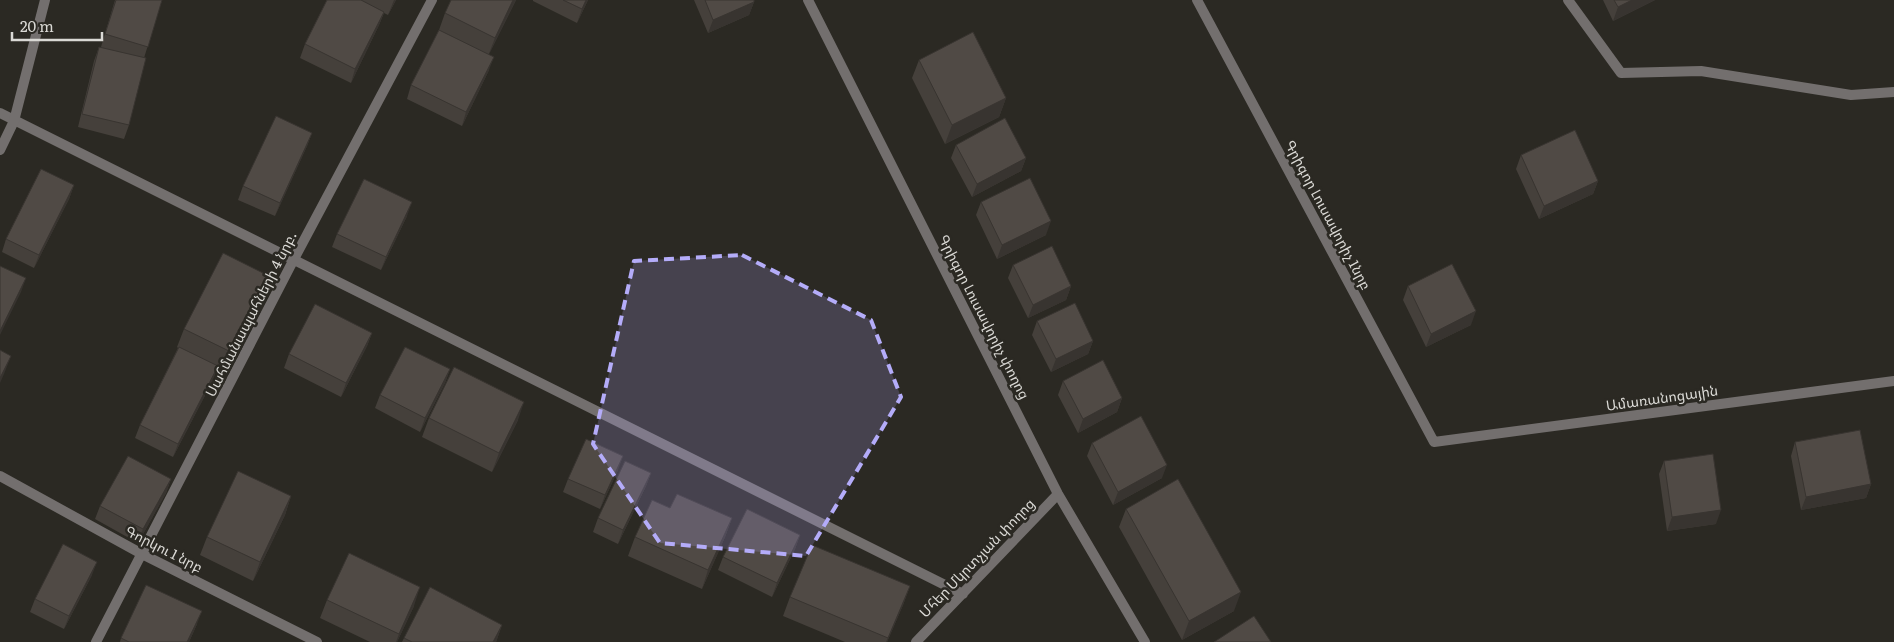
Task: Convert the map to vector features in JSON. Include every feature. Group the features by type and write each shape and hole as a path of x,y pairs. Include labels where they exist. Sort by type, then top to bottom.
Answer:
{"street":[{"path":"0,150 14,121 45,0"},
{"name":"Սահմանապահների 4 նրբ.","path":"96,642 294,259 432,0"},
{"name":"Գրիգոր Լուսավորիչ փողոց","path":"808,0 1058,494 1144,642"},
{"name":"Գրիգոր Լուսավորիչ 1նրբ","path":"1197,0 1434,442"},
{"path":"1568,0 1622,73 1701,72 1851,95 1894,92"},
{"path":"0,113 963,594"},
{"name":"Ամառանոցային","path":"1434,442 1894,381"},
{"name":"Գորկու 1 նրբ","path":"0,476 142,554 317,642"},
{"name":"Մհեր Մկրտչյան փողոց","path":"916,642 1058,494"}],"highlighted area":[{"path":"742,255 871,320 901,397 806,556 660,543 593,444 634,261"}],"building":[{"path":"116,0 162,0 148,47 105,34"},
{"path":"327,0 361,0 384,12 355,69 305,44"},
{"path":"451,0 513,0 495,38 445,13"},
{"path":"563,0 586,0 582,9"},
{"path":"705,0 754,0 754,2 713,20"},
{"path":"1614,0 1632,0 1618,7"},
{"path":"439,30 494,57 466,112 411,85"},
{"path":"973,32 1006,98 952,125 919,60"},
{"path":"99,47 146,58 129,125 82,114"},
{"path":"276,116 312,133 280,203 243,186"},
{"path":"1005,118 1026,158 977,184 956,145"},
{"path":"1575,130 1598,181 1544,206 1521,155"},
{"path":"41,169 74,185 39,255 6,239"},
{"path":"1030,178 1051,221 1002,245 981,202"},
{"path":"364,179 412,202 386,257 337,234"},
{"path":"1052,246 1071,286 1033,305 1013,265"},
{"path":"223,253 269,276 231,352 184,329"},
{"path":"1452,264 1476,311 1431,334 1408,286"},
{"path":"0,266 26,278 0,331"},
{"path":"1075,303 1093,341 1056,359 1037,321"},
{"path":"315,304 372,333 346,383 289,354"},
{"path":"179,347 218,366 178,444 140,425"},
{"path":"405,347 450,369 425,418 380,395"},
{"path":"0,350 11,356 0,378"},
{"path":"1103,360 1122,398 1083,419 1063,381"},
{"path":"454,367 524,402 499,453 429,418"},
{"path":"1141,416 1167,465 1118,492 1092,443"},
{"path":"1860,430 1871,484 1806,497 1795,442"},
{"path":"586,439 623,456 605,495 568,479"},
{"path":"1713,454 1721,510 1672,517 1664,461"},
{"path":"128,456 171,479 143,529 100,506"},
{"path":"625,461 651,473 623,530 598,518"},
{"path":"238,471 291,496 260,562 207,537"},
{"path":"1178,479 1241,592 1189,621 1126,509"},
{"path":"677,494 732,518 708,570 635,537 652,500 670,508"},
{"path":"747,509 800,535 777,583 723,557"},
{"path":"63,544 97,562 69,616 35,599"},
{"path":"812,545 910,586 888,638 790,597"},
{"path":"349,553 420,587 399,634 327,600"},
{"path":"146,585 202,611 187,642 129,642 121,638"},
{"path":"430,587 502,625 493,642 412,642 404,638"},
{"path":"1254,616 1271,642 1214,642"}]}
